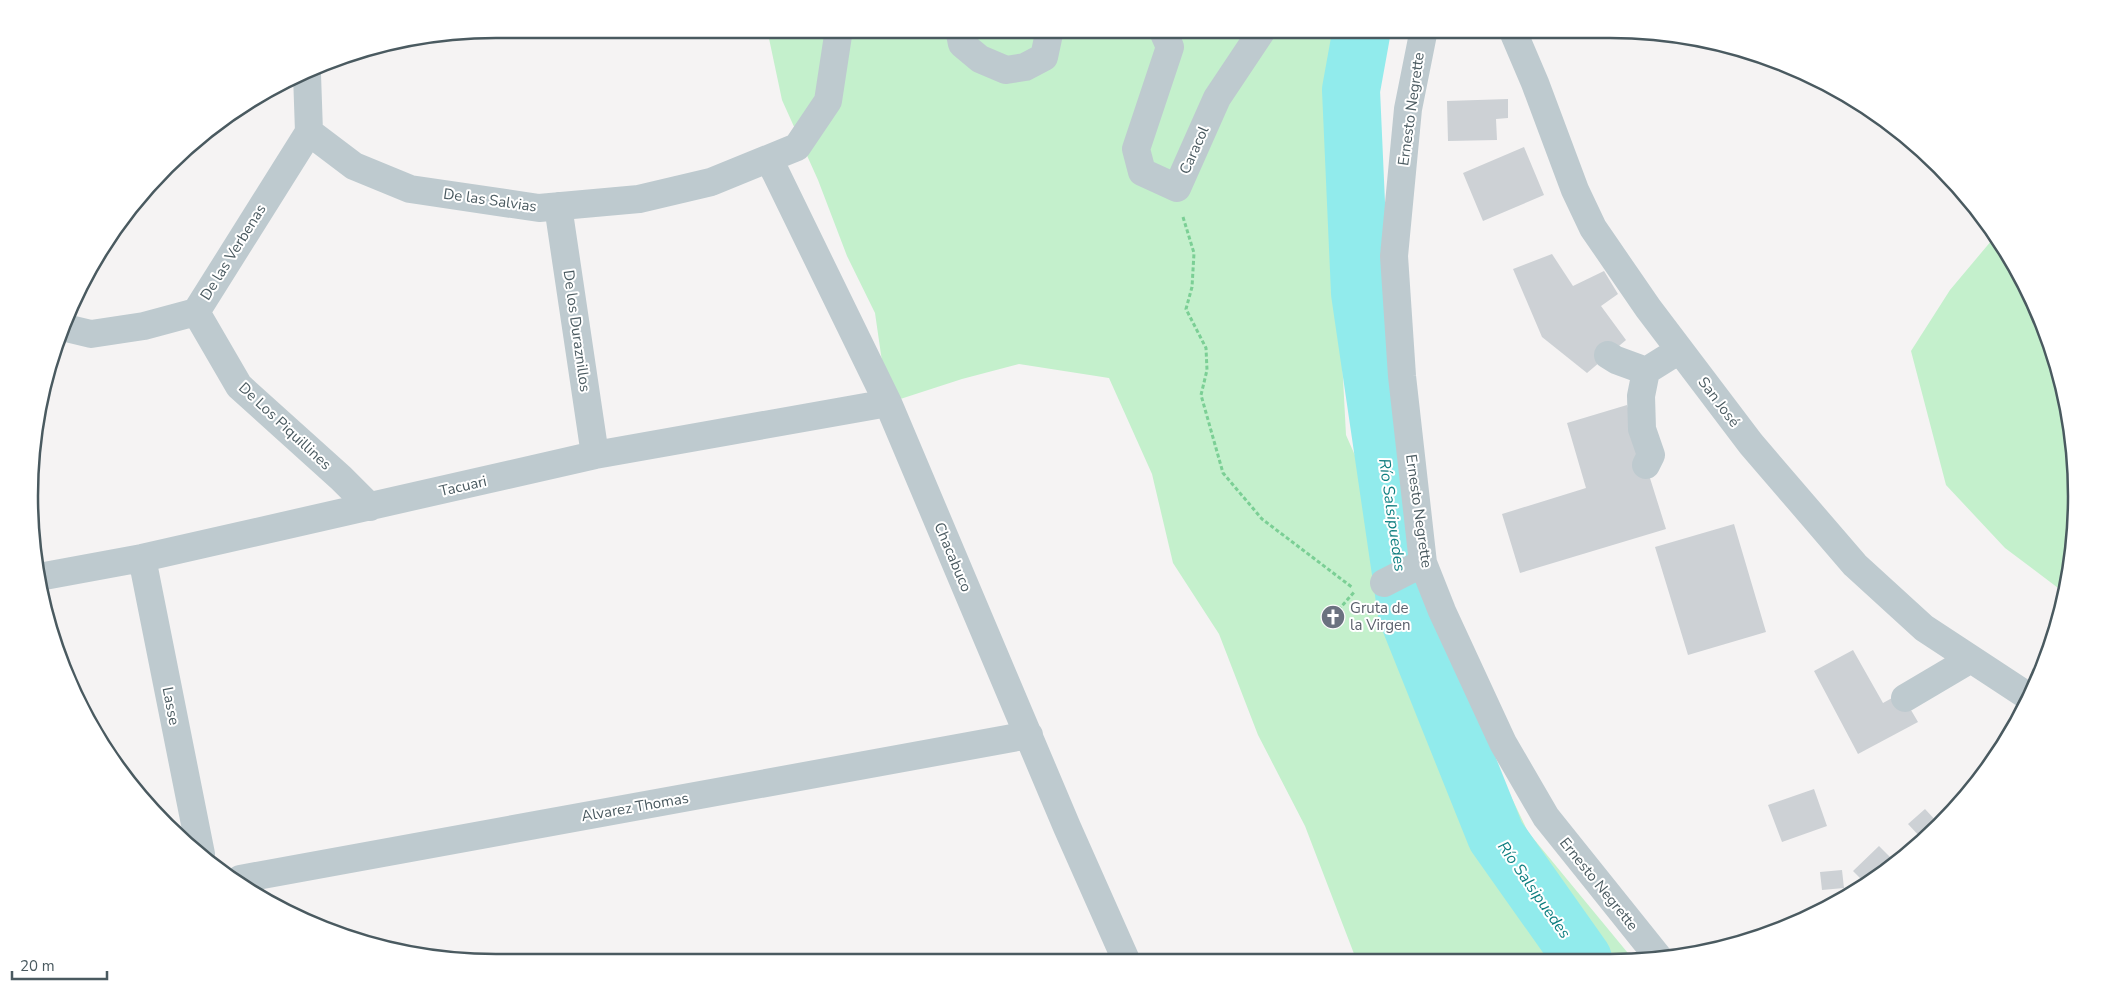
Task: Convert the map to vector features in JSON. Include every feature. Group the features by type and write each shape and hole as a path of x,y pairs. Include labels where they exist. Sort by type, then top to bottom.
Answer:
{"street":[{"path":"769,159 797,147 828,101 838,38"},
{"path":"961,38 962,44 980,59 1006,70 1025,67 1044,57 1048,38"},
{"name":"Caracol","path":"1166,38 1170,47 1136,149 1142,172 1177,188 1217,98 1257,38"},
{"name":"Ernesto Negrette","path":"1422,38 1408,109 1394,256 1402,376 1423,563 1442,612 1503,743 1546,817 1654,952"},
{"name":"San José","path":"1516,38 1535,83 1575,190 1593,228 1648,308 1751,444 1855,565 1924,628 2023,693"},
{"path":"307,78 309,132"},
{"name":"De las Salvias","path":"309,132 354,166 410,189 539,208 639,199 711,182 769,159"},
{"name":"De las Verbenas","path":"69,329 91,334 144,326 196,312 309,132"},
{"name":"Chacabuco","path":"769,159 888,403 1123,954"},
{"name":"De los Duraznillos","path":"558,206 595,455"},
{"name":"De Los Piquillines","path":"196,312 239,386 341,478 370,508"},
{"path":"1646,465 1651,455 1642,429 1641,396 1646,371 1670,356 1681,352"},
{"path":"1608,355 1616,360 1646,371"},
{"name":"Tacuari","path":"44,576 142,558 370,508 595,455 888,403"},
{"name":"Lasse","path":"142,558 199,844"},
{"path":"1384,583 1423,563"},
{"path":"1904,698 1971,660"},
{"name":"Alvarez Thomas","path":"244,878 1029,735"}],"path":[{"path":"1177,188 1183,220 1194,253 1192,287 1186,310 1206,348 1207,370 1201,395 1223,473 1262,518 1356,590"}],"green space":[{"path":"769,38 1340,38 1331,151 1346,435 1440,648 1528,832 1628,953 1354,954 1305,826 1258,735 1219,634 1173,563 1152,474 1109,378 1019,364 962,379 888,403 875,313 847,256 818,180 782,100"},
{"path":"1991,241 2007,267 2034,320 2053,377 2060,406 2068,466 2068,525 2059,589 2005,548 1946,485 1911,351 1950,290"}],"building":[{"path":"1508,99 1508,118 1496,119 1497,140 1448,141 1447,101"},
{"path":"1524,147 1544,195 1483,221 1463,173"},
{"path":"1552,254 1573,286 1604,271 1618,294 1601,306 1626,340 1587,373 1542,337 1513,269"},
{"path":"1627,405 1666,529 1520,573 1502,514 1586,488 1567,423"},
{"path":"1734,524 1766,632 1688,655 1655,547"},
{"path":"1853,650 1883,703 1901,693 1918,722 1858,754 1814,671"},
{"path":"1814,789 1827,826 1782,842 1768,805"},
{"path":"1925,809 1934,819 1918,834 1908,824"},
{"path":"1879,846 1891,858 1861,879 1853,871"},
{"path":"1842,870 1844,888 1822,890 1820,872"}],"waterway":[{"name":"Río Salsipuedes","path":"1360,38 1351,90 1360,293 1407,614 1496,836 1579,954"}],"place":[{"name":"Gruta de la Virgen","path":"1333,617"}]}
